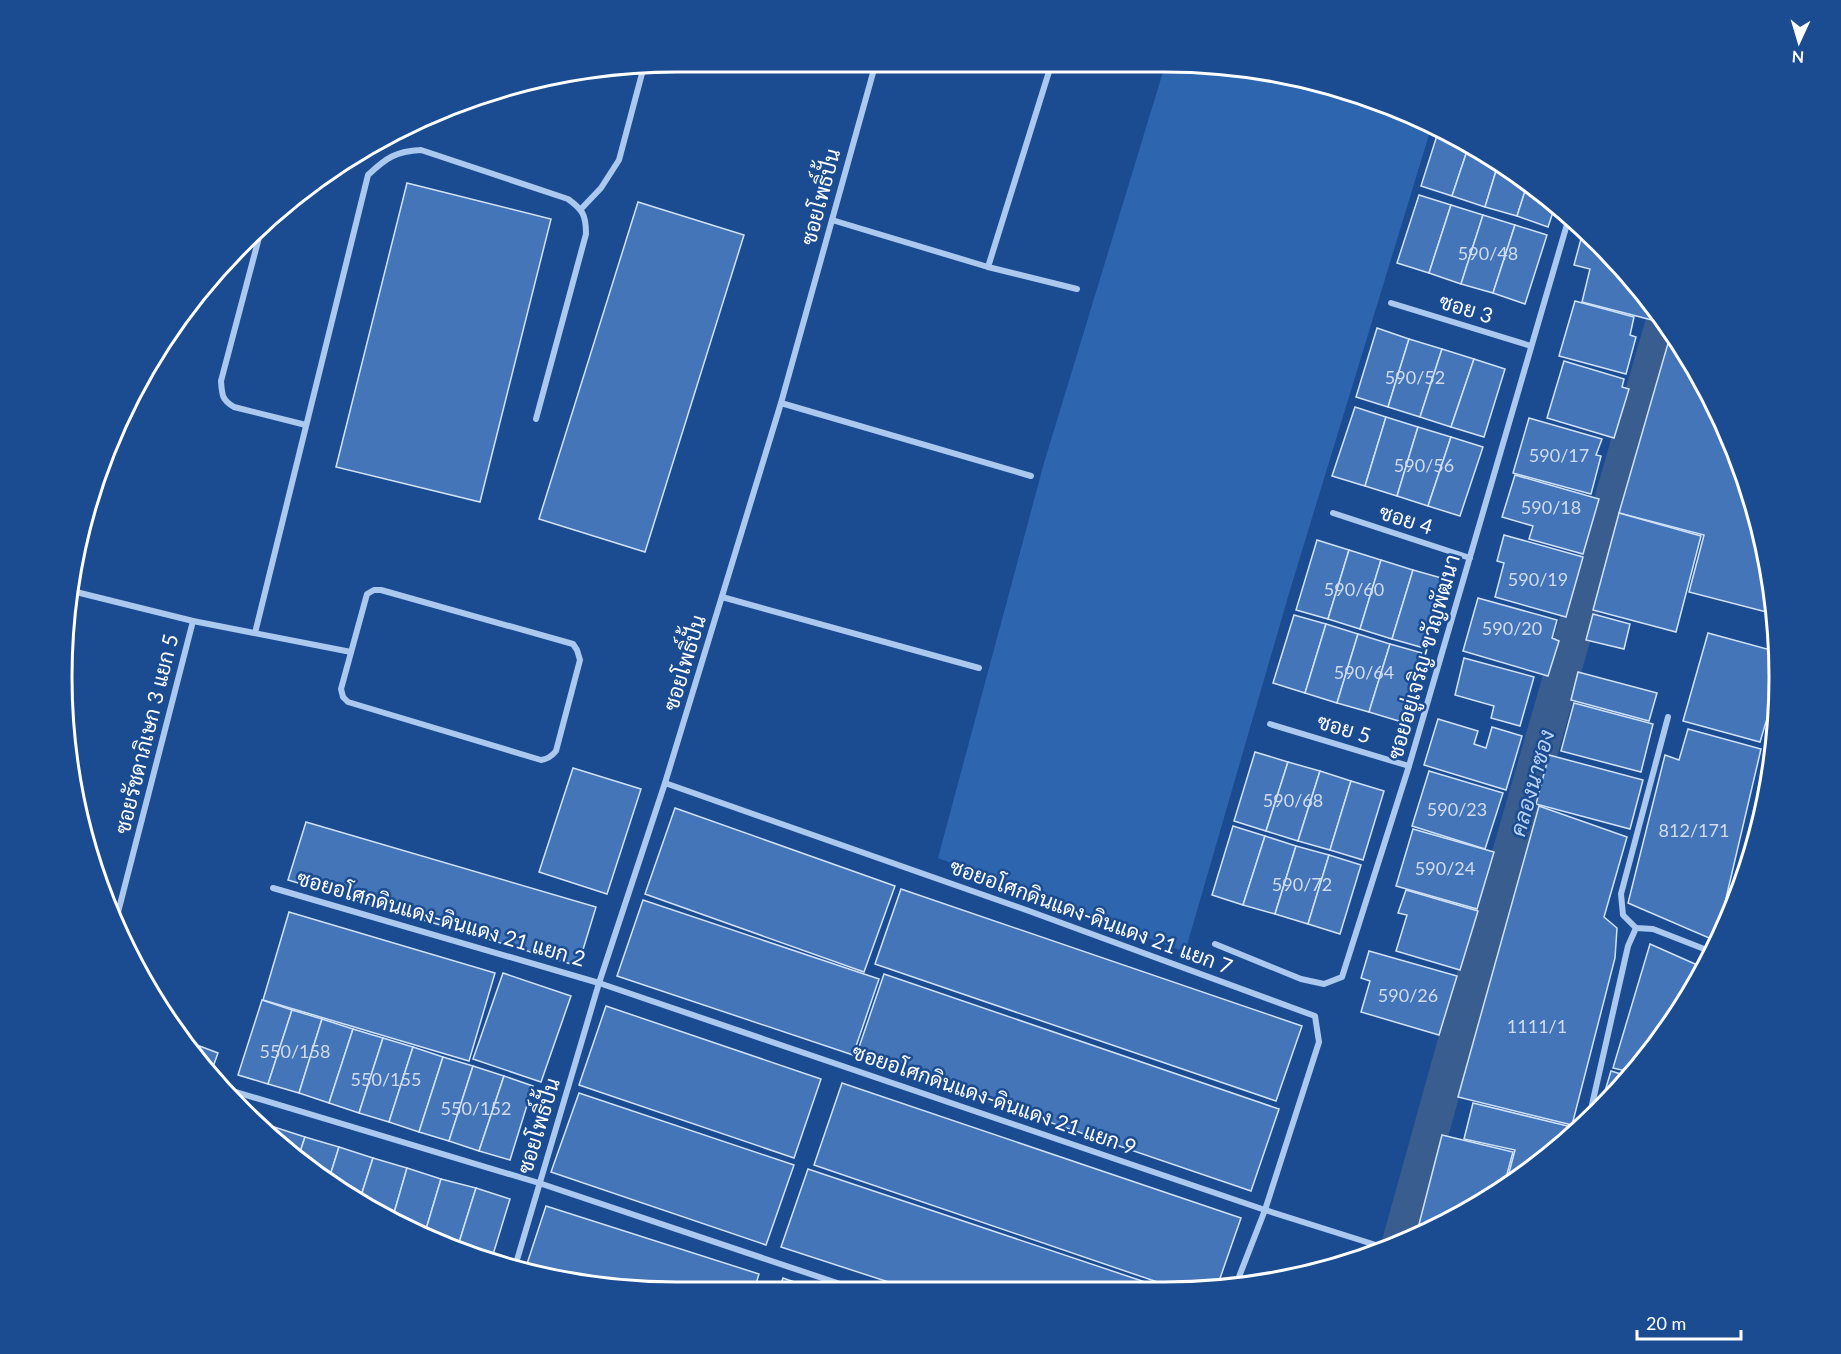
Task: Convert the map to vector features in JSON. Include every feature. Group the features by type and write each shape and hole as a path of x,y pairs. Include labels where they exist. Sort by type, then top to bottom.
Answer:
{"street":[{"name":"ซอยโพธิ์ปั้น","path":"517,1260 599,983 665,783 781,403 873,72"},
{"path":"988,267 1049,72"},
{"path":"581,209 601,188 619,160 642,73"},
{"path":"255,633 368,175 384,160 403,151 421,150 568,199 581,209 586,222 586,234 536,419"},
{"path":"832,220 988,267 1077,290"},
{"name":"ซอยอยู่เจริญ-ขวัญพัฒนา","path":"1215,944 1301,979 1324,984 1342,977 1409,766 1567,225"},
{"path":"259,240 221,381 222,392 225,402 234,407 306,425"},
{"name":"ซอย 3","path":"1391,303 1531,346"},
{"path":"781,403 1031,476"},
{"name":"ซอย 4","path":"1333,513 1470,558"},
{"path":"374,590 381,590 573,644 580,660 556,751 542,760 348,702 343,697 341,689 351,652 367,594 374,590"},
{"path":"78,592 193,621 351,652"},
{"path":"722,597 980,668"},
{"name":"ซอยรัชดาภิเษก 3 แยก 5","path":"119,910 193,621"},
{"path":"1668,717 1621,894 1623,915 1636,928 1653,928 1705,949"},
{"name":"ซอย 5","path":"1270,724 1409,766"},
{"name":"ซอยอโศกดินแดง-ดินแดง 21 แยก 7","path":"665,783 1029,911 1315,1016 1319,1042 1265,1210"},
{"name":"ซอยอโศกดินแดง-ดินแดง 21 แยก 2","path":"273,888 599,983"},
{"path":"1592,1105 1628,946 1636,928"},
{"name":"ซอยอโศกดินแดง-ดินแดง 21 แยก 9","path":"599,983 1265,1210 1374,1244"},
{"path":"237,1092 539,1183 834,1282"},
{"path":"1239,1277 1265,1210"}],"shaded area":[{"path":"1163,72 1204,73 1282,84 1358,104 1430,133 1290,590 1185,952 938,858 1044,463"}],"building":[{"path":"1437,137 1466,153 1452,196 1421,186"},
{"path":"1466,153 1496,171 1485,207 1452,196"},
{"path":"1496,171 1525,192 1517,216 1485,207"},
{"path":"407,183 551,219 480,502 336,467"},
{"path":"1525,192 1552,214 1548,227 1517,216"},
{"path":"1419,195 1451,205 1429,273 1397,263"},
{"path":"638,202 744,235 645,552 539,519"},
{"path":"1451,205 1483,215 1461,284 1429,273"},
{"path":"1483,215 1515,225 1493,293 1461,284"},
{"path":"1515,225 1547,235 1525,304 1493,293"},
{"path":"1581,239 1619,278 1652,320 1582,302 1590,269 1574,265"},
{"path":"1575,301 1634,317 1630,335 1636,337 1626,374 1559,356"},
{"path":"1377,328 1409,339 1388,407 1356,397"},
{"path":"1409,339 1442,349 1420,417 1388,407"},
{"path":"1668,343 1707,409 1737,483 1757,559 1765,612 1689,592 1704,535 1619,513"},
{"path":"1442,349 1474,359 1451,427 1420,417"},
{"path":"1474,359 1505,369 1484,437 1451,427"},
{"path":"1564,361 1624,379 1622,387 1629,389 1614,438 1547,418"},
{"path":"1355,407 1386,417 1365,486 1332,476"},
{"path":"1386,417 1418,427 1397,496 1365,486"},
{"path":"1529,418 1602,439 1596,455 1601,456 1591,494 1513,473"},
{"path":"1418,427 1451,437 1428,506 1397,496"},
{"path":"1451,437 1483,447 1460,516 1428,506"},
{"path":"1515,475 1599,499 1583,554 1529,539 1533,526 1502,517"},
{"path":"1619,513 1701,536 1676,632 1593,610"},
{"path":"1504,535 1583,557 1566,617 1495,597 1504,563 1497,561"},
{"path":"1317,540 1349,550 1328,619 1296,610"},
{"path":"1349,550 1381,560 1360,629 1328,619"},
{"path":"1381,560 1413,570 1392,639 1360,629"},
{"path":"1413,570 1445,579 1424,648 1392,639"},
{"path":"1478,598 1557,620 1552,638 1559,641 1548,676 1463,651"},
{"path":"1593,614 1630,624 1624,649 1586,640"},
{"path":"1294,615 1326,624 1305,693 1273,683"},
{"path":"1326,624 1358,634 1337,703 1305,693"},
{"path":"1708,633 1768,649 1768,715 1760,742 1683,721"},
{"path":"1358,634 1390,644 1369,712 1337,703"},
{"path":"1390,644 1422,653 1402,722 1369,712"},
{"path":"1464,658 1534,677 1520,726 1491,718 1494,706 1455,695"},
{"path":"1578,672 1657,693 1649,721 1571,700"},
{"path":"1574,703 1653,724 1641,772 1561,751"},
{"path":"1438,719 1478,731 1474,744 1486,748 1492,727 1522,736 1506,790 1424,765"},
{"path":"1688,729 1761,749 1724,905 1710,938 1628,903 1665,755 1679,760"},
{"path":"1255,752 1288,762 1266,831 1234,821"},
{"path":"1549,755 1643,780 1630,829 1536,804"},
{"path":"1288,762 1320,771 1298,841 1266,831"},
{"path":"573,768 641,789 607,894 539,872"},
{"path":"1320,771 1351,781 1330,850 1298,841"},
{"path":"1429,771 1503,793 1485,849 1412,826"},
{"path":"1351,781 1384,791 1363,860 1330,850"},
{"path":"1539,806 1627,837 1604,917 1617,928 1615,958 1572,1123 1571,1125 1458,1097"},
{"path":"675,808 895,886 864,972 645,894"},
{"path":"306,822 596,907 578,966 288,880"},
{"path":"1233,826 1265,836 1243,905 1212,895"},
{"path":"1413,829 1494,852 1477,909 1396,886"},
{"path":"1265,836 1296,846 1275,914 1243,905"},
{"path":"1296,846 1329,855 1308,924 1275,914"},
{"path":"1329,855 1361,865 1340,934 1308,924"},
{"path":"901,889 1302,1026 1276,1101 875,964"},
{"path":"1406,890 1478,911 1460,970 1396,951 1407,915 1398,913"},
{"path":"643,900 879,979 853,1055 617,976"},
{"path":"289,912 495,973 469,1061 263,1000"},
{"path":"1650,944 1696,965 1667,1013 1644,1045 1623,1070 1613,1068"},
{"path":"1369,951 1457,976 1439,1035 1361,1012 1370,981 1361,978"},
{"path":"503,973 571,996 541,1082 473,1059"},
{"path":"884,974 1279,1109 1251,1191 856,1056"},
{"path":"262,1000 292,1010 268,1084 238,1075"},
{"path":"606,1006 821,1079 794,1158 579,1085"},
{"path":"292,1010 322,1019 299,1093 268,1084"},
{"path":"322,1019 353,1029 329,1103 299,1093"},
{"path":"353,1029 383,1038 359,1113 329,1103"},
{"path":"383,1038 413,1047 389,1122 359,1113"},
{"path":"197,1045 218,1053 213,1065"},
{"path":"413,1047 443,1057 419,1132 389,1122"},
{"path":"443,1057 473,1066 449,1141 419,1132"},
{"path":"473,1066 504,1076 479,1151 449,1141"},
{"path":"1611,1071 1621,1074 1619,1076 1605,1091"},
{"path":"504,1076 533,1086 510,1160 479,1151"},
{"path":"842,1083 1241,1218 1220,1279 1157,1282 814,1165"},
{"path":"579,1093 794,1165 766,1245 551,1172"},
{"path":"1473,1103 1569,1126 1509,1174 1515,1150 1464,1139"},
{"path":"272,1126 305,1137 301,1150"},
{"path":"1442,1135 1513,1152 1507,1175 1466,1201 1419,1226"},
{"path":"305,1137 339,1147 331,1173 301,1150"},
{"path":"339,1147 373,1158 362,1193 331,1173"},
{"path":"373,1158 407,1168 394,1212 362,1193"},
{"path":"407,1168 441,1179 426,1228 394,1212"},
{"path":"808,1169 1145,1282 888,1282 781,1247"},
{"path":"441,1179 476,1188 459,1241 426,1228"},
{"path":"476,1188 510,1199 493,1253 459,1241"},
{"path":"546,1206 759,1274 756,1282 637,1281 598,1277 527,1263"},
{"path":"783,1278 794,1282 782,1282"}],"waterway":[{"name":"คลองนาซอง","path":"1403,1233 1661,332"}]}
